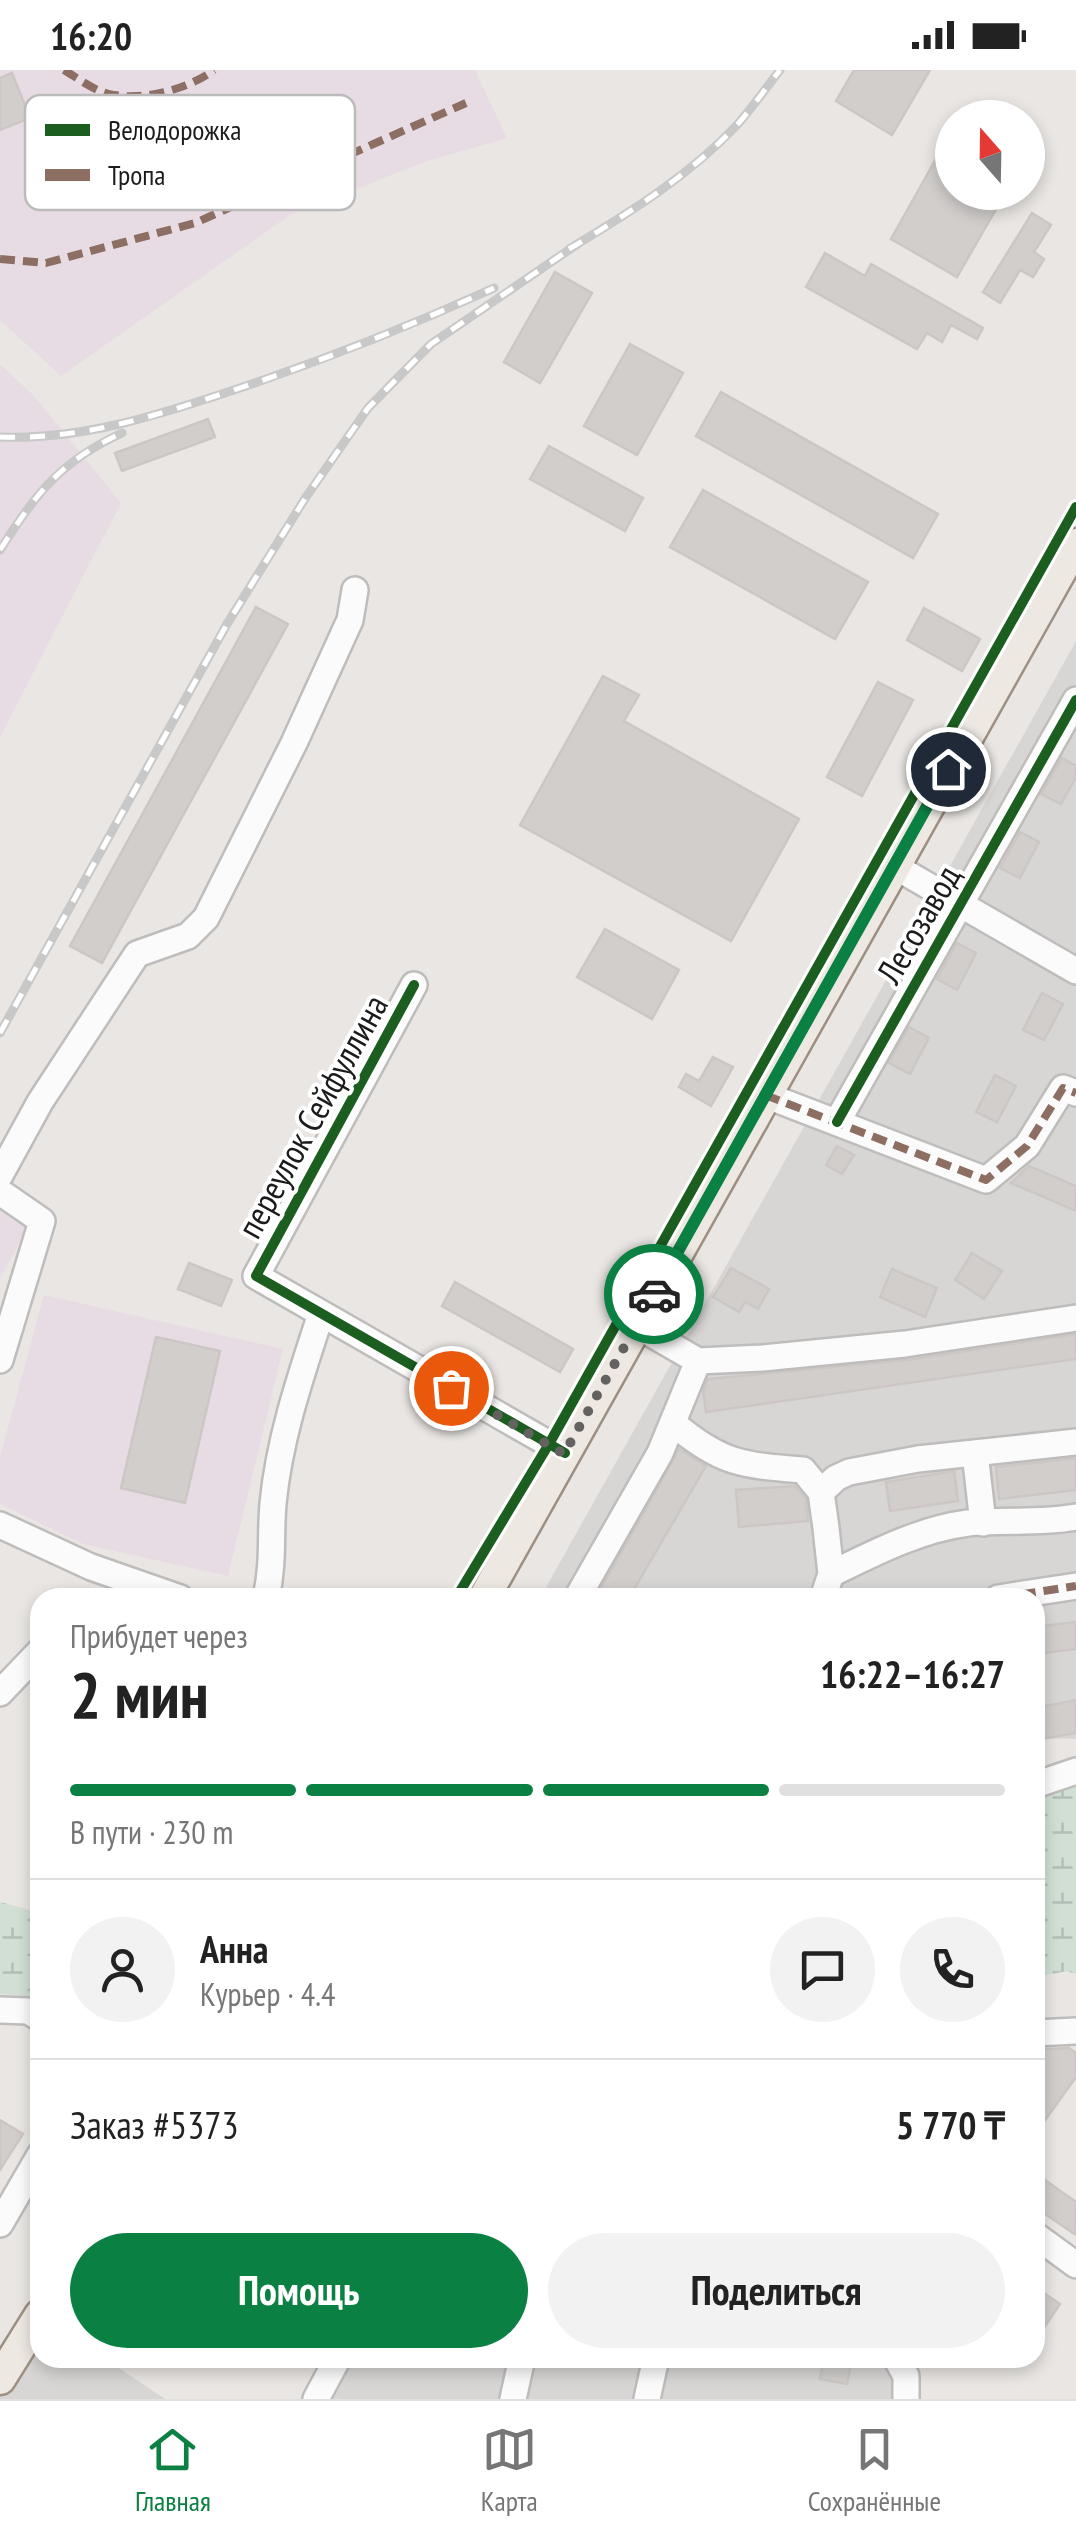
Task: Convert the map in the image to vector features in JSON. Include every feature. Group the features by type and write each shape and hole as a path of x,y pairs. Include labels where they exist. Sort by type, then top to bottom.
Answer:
{"main road":[{"path":"490,1588 1076,544"},
{"path":"0,2379 30,2331"}],"street":[{"path":"0,1175 40,1102 137,954 188,936 206,918 350,620 355,590"},
{"name":"Лесозавод","path":"837,1122 1076,700"},
{"path":"894,866 1076,971"},
{"name":"переулок Сейфуллина","path":"414,986 256,1276 564,1454"},
{"path":"765,1095 986,1180 1027,1146 1064,1088 1076,1094"},
{"path":"0,1192 42,1221 0,1360"},
{"path":"268,1588 273,1567 276,1487 292,1404 321,1314"},
{"path":"636,1325 698,1361 905,1344 1076,1318"},
{"path":"583,1588 660,1454 698,1361"},
{"path":"673,1423 698,1444 725,1459 803,1470 821,1492 827,1586 897,1544 942,1528 1076,1518"},
{"path":"821,1492 849,1472 1076,1442"},
{"path":"975,1454 983,1523"},
{"path":"0,1525 91,1566 152,1588"},
{"path":"1045,1591 1076,1586"},
{"path":"0,1693 30,1662"},
{"path":"1045,1781 1076,1771"},
{"path":"0,2010 30,2011"},
{"path":"1045,2033 1076,2031"},
{"path":"0,2224 30,2172"},
{"path":"1045,2243 1076,2266"},
{"path":"316,2399 333,2368"},
{"path":"513,2399 520,2368"},
{"path":"647,2399 654,2368"},
{"path":"902,2368 906,2376 906,2399"}],"shaded area":[{"path":"0,70 475,70 507,138 424,162 355,189 355,95 25,95 25,210 303,210 290,215 61,376 0,320"},
{"path":"0,364 34,396 121,503 0,737"},
{"path":"1076,641 1076,1739 1045,1738 1045,1588 546,1588"},
{"path":"0,1206 29,1224 0,1279"},
{"path":"44,1295 283,1349 228,1576 83,1544 0,1504 0,1457"},
{"path":"30,2331 30,2368 119,2368 165,2399 0,2399 0,2379"},
{"path":"333,2368 898,2368 906,2399 316,2399"}],"green space":[{"path":"1076,1779 1076,1974 1067,1971 1045,1975 1045,1787"},
{"path":"0,1902 30,1910 30,1996 0,1994"}],"building":[{"path":"854,70 930,70 892,135 836,101"},
{"path":"12,73 25,106 25,120 0,130 0,78"},
{"path":"935,161 935,210 996,210 957,277 891,239"},
{"path":"1032,213 1051,225 1034,252 1044,259 1033,277 1020,270 1000,303 983,292"},
{"path":"825,253 865,276 871,264 983,328 977,339 951,325 942,342 927,333 917,349 806,287"},
{"path":"555,272 592,293 540,383 504,362"},
{"path":"630,344 683,373 637,455 584,426"},
{"path":"721,392 938,514 913,558 696,436"},
{"path":"208,419 215,437 122,471 115,453"},
{"path":"549,446 643,498 625,531 530,479"},
{"path":"703,490 868,582 835,639 670,547"},
{"path":"256,607 288,624 102,963 70,946"},
{"path":"924,608 980,639 962,671 907,640"},
{"path":"603,676 639,695 624,721 799,819 731,941 520,825"},
{"path":"878,682 913,700 862,796 827,777"},
{"path":"1062,758 1076,766 1076,777 1061,804 1041,794"},
{"path":"1020,832 1039,842 1020,878 1000,868"},
{"path":"605,929 679,970 652,1019 577,977"},
{"path":"957,943 976,953 957,990 937,979"},
{"path":"1042,993 1063,1004 1044,1040 1023,1030"},
{"path":"909,1027 929,1038 910,1074 889,1063"},
{"path":"713,1057 733,1067 711,1106 679,1087 686,1074 699,1081"},
{"path":"995,1075 1016,1086 997,1122 976,1112"},
{"path":"837,1146 854,1155 842,1174 826,1165"},
{"path":"1029,1166 1076,1186 1076,1211 1011,1183"},
{"path":"972,1253 1002,1271 984,1299 955,1280"},
{"path":"189,1263 232,1280 221,1306 178,1289"},
{"path":"731,1268 769,1289 758,1309 745,1302 739,1312 713,1297"},
{"path":"892,1269 937,1288 925,1317 880,1297"},
{"path":"455,1282 573,1349 560,1372 442,1306"},
{"path":"1076,1334 1076,1359 706,1412 703,1391 708,1379 907,1360"},
{"path":"156,1337 220,1351 185,1503 121,1488"},
{"path":"679,1449 706,1466 635,1588 602,1588"},
{"path":"1076,1458 1076,1490 999,1499 996,1467"},
{"path":"954,1471 958,1501 890,1511 886,1482"},
{"path":"795,1486 806,1499 808,1521 739,1527 736,1490"},
{"path":"1076,1622 1076,1649 1045,1653 1045,1626"},
{"path":"1076,1700 1076,1733 1045,1738 1045,1706"},
{"path":"1069,2048 1076,2053 1076,2077 1045,2120 1045,2049"},
{"path":"0,2120 23,2134 0,2170"},
{"path":"1045,2180 1076,2202 1076,2235 1045,2214"},
{"path":"1045,2294 1060,2304 1045,2326"},
{"path":"822,2368 850,2368 847,2384 820,2379"}],"railway":[{"path":"569,249 699,161 737,125 780,70"},
{"path":"0,1033 227,624 306,497 368,408 431,344 579,243"},
{"path":"0,437 60,435 174,409 331,356 494,288"},
{"path":"0,550 51,481 81,456 122,433"}],"marked path":[{"path":"64,70 101,92 114,95"},
{"path":"147,95 192,83 214,70"},
{"path":"355,152 466,103"},
{"path":"0,259 46,263 195,223 224,210"},
{"path":"765,1095 986,1180 1027,1146 1063,1088 1076,1093"},
{"path":"1045,1591 1076,1586"}],"cycle path":[{"path":"462,1588 549,1444 1076,507"},
{"path":"837,1122 1076,700"},
{"path":"414,985 256,1276 565,1453"}],"way so far":[{"path":"451,1388 564,1454 654,1294"}],"route":[{"path":"654,1294 948,769"}]}
